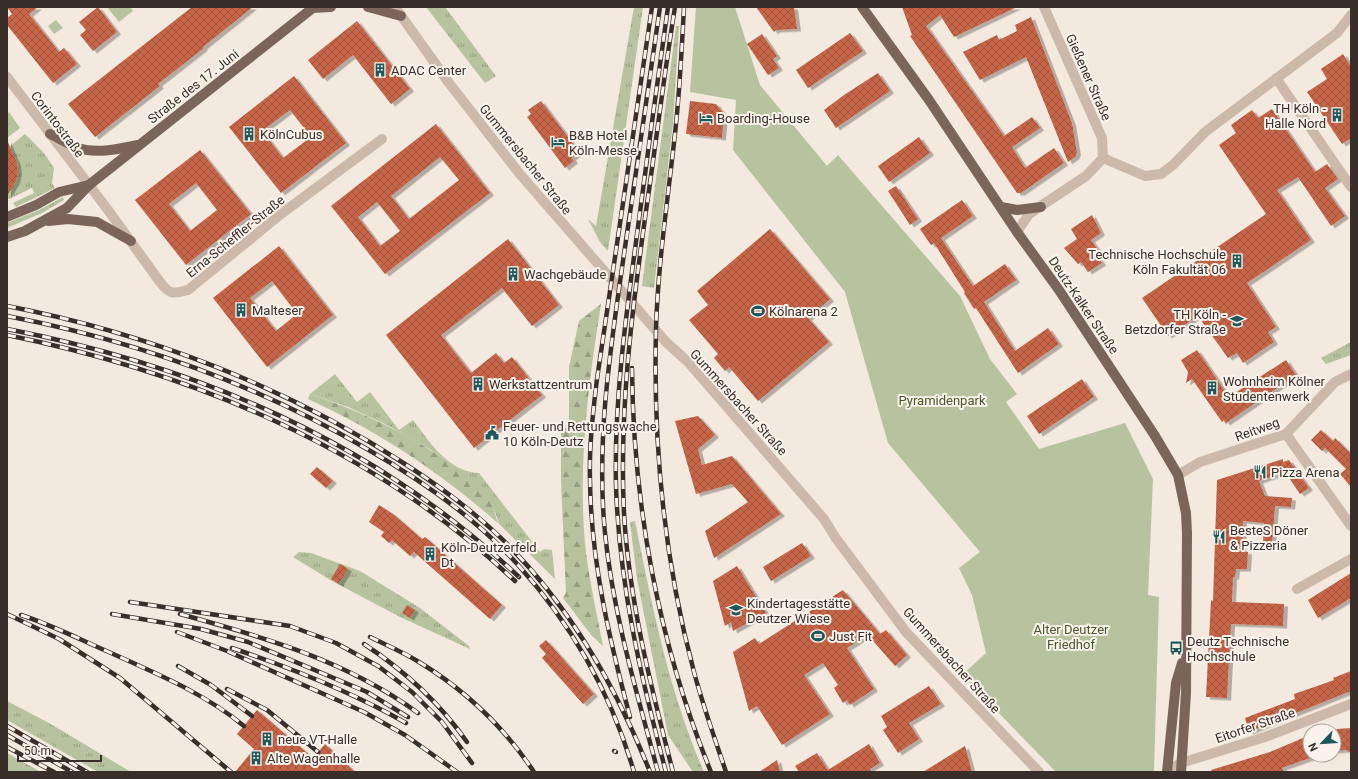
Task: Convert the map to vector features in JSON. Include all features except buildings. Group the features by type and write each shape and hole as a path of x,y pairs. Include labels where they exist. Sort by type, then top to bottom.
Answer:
{"main road":[{"path":"313,8 331,7"},
{"path":"368,7 401,16"},
{"name":"Deutz-Kalker Straße","path":"862,7 929,100 1017,232 1121,383 1178,475 1185,507 1187,533 1185,651 1186,693 1181,767"},
{"name":"Straße des 17. Juni","path":"7,237 42,222 67,208 88,186 313,8"},
{"path":"50,134 79,148 93,150 114,149 140,144"},
{"name":"Straße des 17. Juni","path":"7,217 36,205 59,192 88,186"},
{"path":"1001,208 1018,210 1041,207"},
{"path":"42,222 68,219 97,222 131,241"},
{"name":"Deutz-Kalker Straße","path":"1167,771 1176,683 1185,651"}],"street":[{"name":"Gummersbacher Straße","path":"395,7 449,83 519,173 666,342 688,362 824,519 835,537 906,632 1038,772"},
{"name":"Gießener Straße","path":"1044,7 1102,138 1102,158"},
{"path":"1017,232 1029,214 1086,176 1102,158 1145,176 1161,174 1174,165 1198,139 1276,78 1338,34 1351,16"},
{"name":"Corintostraße","path":"7,77 88,186"},
{"path":"1276,78 1351,187"},
{"name":"Erna-Scheffler-Straße","path":"88,186 131,241 166,290 174,294 188,290 281,214 382,139"},
{"name":"Reitweg","path":"1178,475 1200,462 1286,434 1335,382 1351,374"},
{"path":"1286,434 1351,526"},
{"path":"1297,589 1351,559"},
{"name":"Eitorfer Straße","path":"1167,771 1265,737 1351,704"}],"green space":[{"path":"107,7 130,7 133,11 119,22"},
{"path":"426,7 445,7 496,76 485,83"},
{"path":"634,7 643,7 608,251 600,242 588,219 596,226"},
{"path":"696,7 735,7 760,85 827,166 838,155 960,296 990,359 1017,394 1006,402 1039,449 1125,423 1153,479 1148,595 1159,597 1154,772 1056,772 962,675 986,653 972,595 959,568 980,552 888,443 845,292 733,150 736,100 690,92"},
{"path":"56,20 63,28 54,34 48,26"},
{"path":"676,26 679,26 673,123 654,288 642,286"},
{"path":"9,112 20,128 7,138 7,114"},
{"path":"25,134 44,153 54,168 52,183 55,188 16,207 13,203 34,193 32,188 9,199 7,197 8,191 18,174 17,165 9,147"},
{"path":"63,197 64,200 42,213 7,228 7,223 39,210"},
{"path":"601,304 585,428 583,491 586,553 603,646 592,636 563,598 566,593 561,483 561,430 569,426 569,367 579,321"},
{"path":"1351,342 1351,355 1326,364 1321,358"},
{"path":"335,374 357,402 370,392 399,430 413,420 440,454 458,467 479,473 540,552 544,549 552,550 555,579 499,524 489,493 465,474 431,450 387,425 348,407 310,394"},
{"path":"310,394 367,416 403,434 437,454 476,481 488,492 492,499 499,524 432,470 384,439 334,411 308,399"},
{"path":"635,521 655,617 671,680 704,772 693,772 668,735 637,579 630,522"},
{"path":"299,552 311,553 360,571 420,608 469,646 470,649 400,617 332,581 293,557"},
{"path":"7,701 49,723 131,772 98,772 7,720"},
{"path":"7,753 41,772 7,772"}],"railway":[{"path":"630,717 602,599 591,510 590,455 597,379 652,7"},
{"path":"658,772 634,683 614,593 605,533 602,464 603,431 613,329 660,7"},
{"path":"666,772 640,666 627,594 618,522 616,455 624,333 668,7"},
{"path":"673,772 642,644 631,579 624,513 623,437 628,361 641,249 675,7"},
{"path":"684,7 681,66 657,303 656,416 663,502 675,587 694,672 726,772"},
{"path":"7,306 59,317 111,331 163,347 214,366 312,410 359,436 442,489 478,517 501,538 548,590 569,618 606,677 637,740 650,772"},
{"path":"7,316 54,326 147,351 238,385 282,404 325,426 388,461 428,487 467,516 485,532 519,566 556,612 573,637 602,689 625,744 634,772"},
{"path":"7,329 78,345 148,365 215,388 281,417 345,449 406,487 464,529 519,577"},
{"path":"7,335 77,351 146,371 213,395 279,423 342,455 403,492 461,534 515,581"},
{"path":"632,368 637,471 652,574 663,624 677,675 711,772"},
{"path":"130,602 290,626 336,643 378,666 412,692 442,722 472,763"},
{"path":"7,614 59,639 120,678 231,772"},
{"path":"112,614 201,629 248,642 367,692 408,717"},
{"path":"180,614 243,632 334,665 363,679 418,713"},
{"path":"21,615 44,623 180,685 229,714 244,726"},
{"path":"177,632 227,651 364,712 405,735 457,772"},
{"path":"370,637 419,662 468,697 497,725 534,772"},
{"path":"364,644 379,654 420,688 445,714 467,742"},
{"path":"232,648 321,681 406,723"},
{"path":"178,666 211,685 252,716"},
{"path":"227,689 267,710 318,752"},
{"path":"7,726 87,772"},
{"path":"7,735 72,772"},
{"path":"7,747 54,772"}],"place":[{"name":"ADAC Center","path":"380,70"},
{"name":"TH Köln - Halle Nord","path":"1337,115"},
{"name":"Boarding-House","path":"706,118"},
{"name":"KölnCubus","path":"249,134"},
{"name":"B&B Hotel Köln-Messe","path":"558,142"},
{"name":"Technische Hochschule Köln Fakultät 06","path":"1237,261"},
{"name":"Wachgebäude","path":"513,274"},
{"name":"Malteser","path":"241,310"},
{"name":"Kölnarena 2","path":"758,311"},
{"name":"TH Köln - Betzdorfer Straße","path":"1237,321"},
{"name":"Werkstattzentrum","path":"478,384"},
{"name":"Wohnheim Kölner Studentenwerk","path":"1212,388"},
{"name":"Feuer- und Rettungswache 10 Köln-Deutz","path":"492,433"},
{"name":"Pizza Arena","path":"1260,472"},
{"name":"BesteS Döner & Pizzeria","path":"1219,537"},
{"name":"Köln-Deutzerfeld Dt","path":"430,554"},
{"name":"Kindertagesstätte Deutzer Wiese","path":"736,610"},
{"name":"Just Fit","path":"818,636"},
{"name":"Deutz Technische Hochschule","path":"1176,648"},
{"name":"neue VT-Halle","path":"267,739"},
{"name":"Alte Wagenhalle","path":"256,758"}],"park label":[{"name":"Pyramidenpark","path":"942,400"},
{"name":"Alter Deutzer Friedhof","path":"1071,636"}]}
